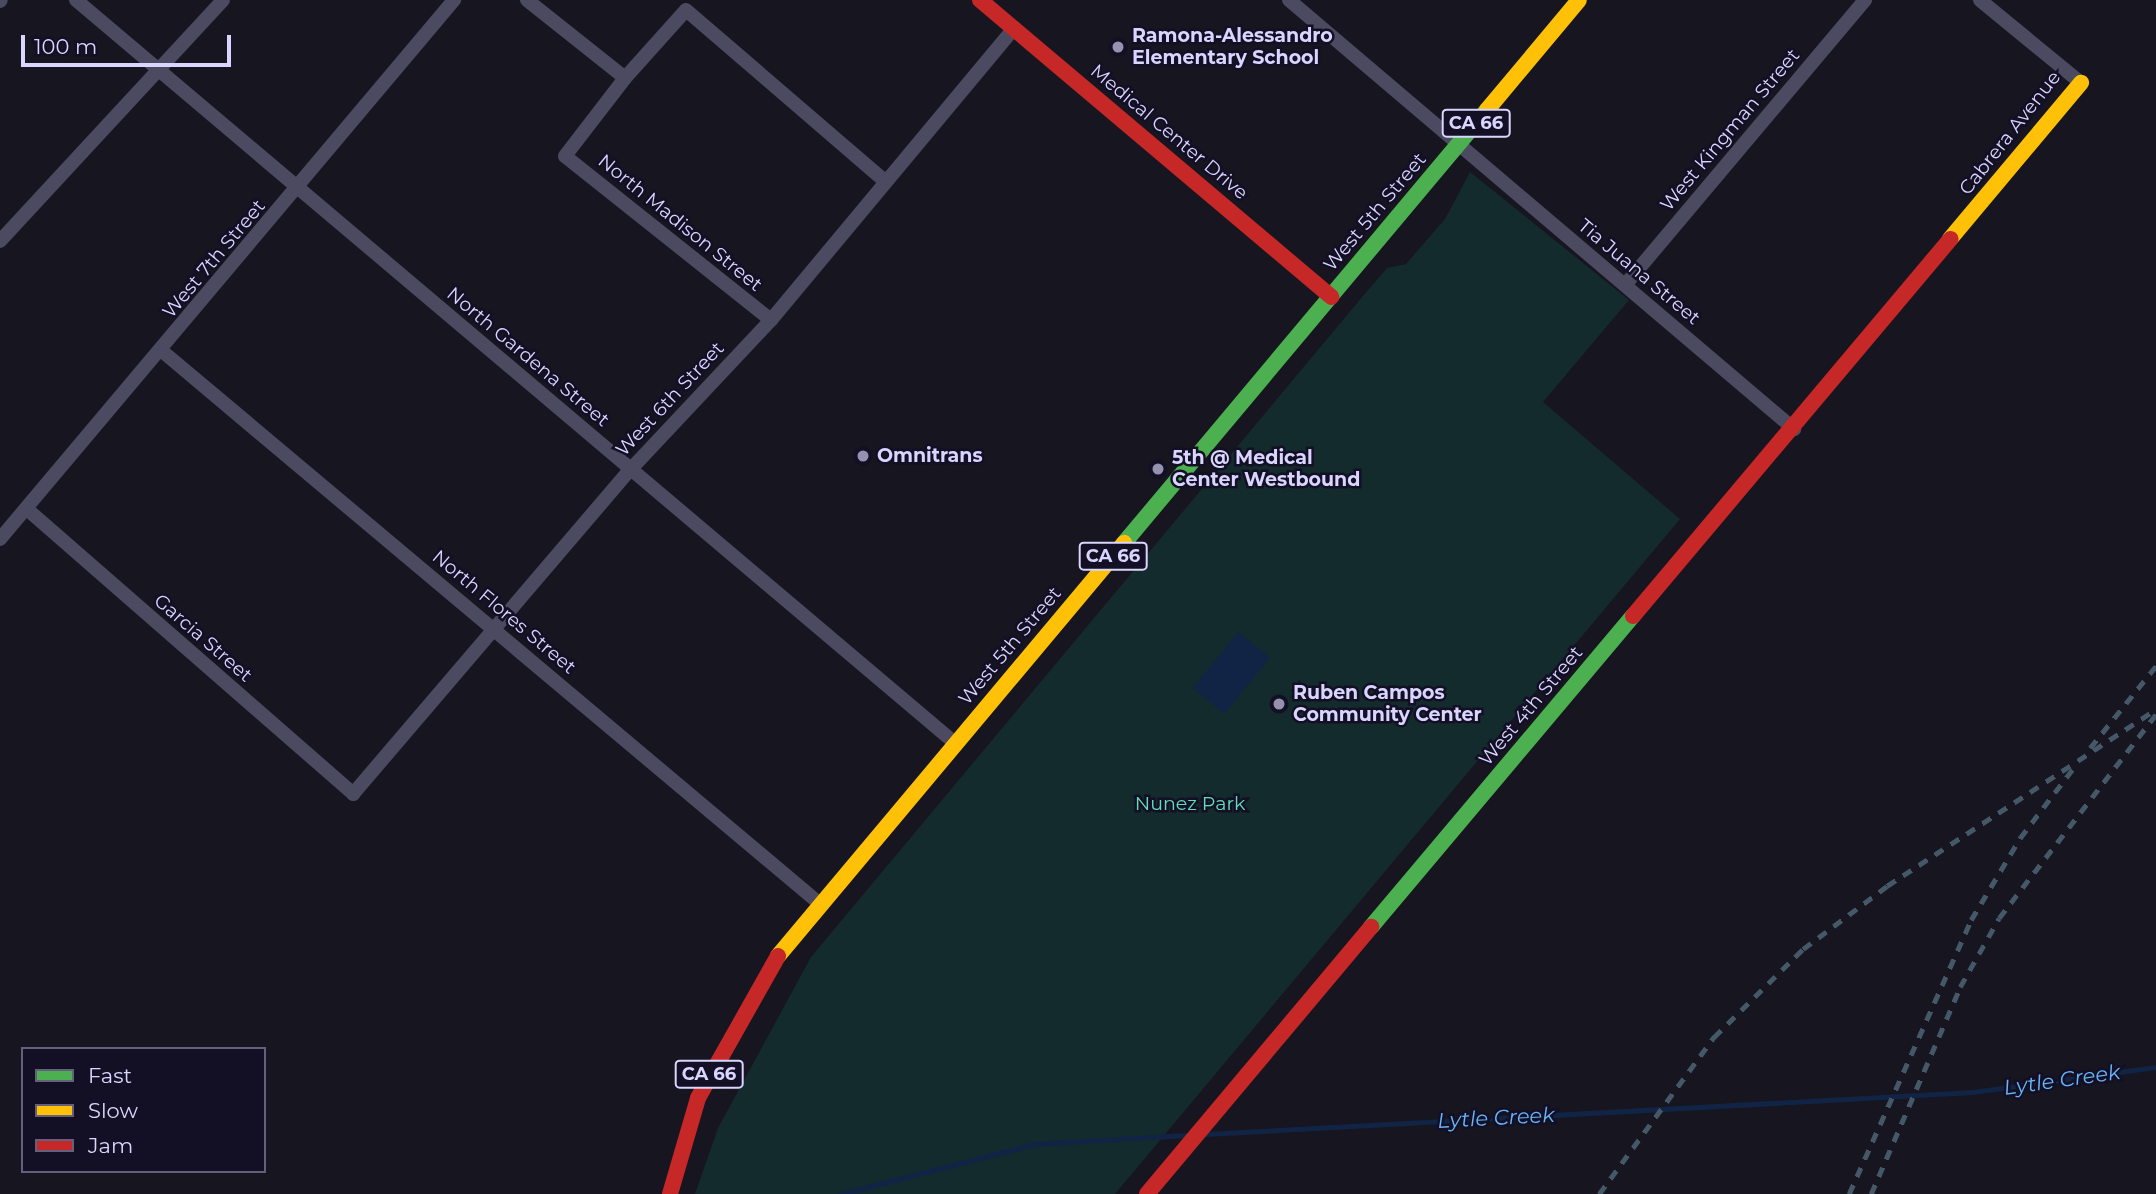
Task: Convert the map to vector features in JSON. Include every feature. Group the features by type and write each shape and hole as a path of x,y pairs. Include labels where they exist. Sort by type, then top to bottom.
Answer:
{"street":[{"name":"North Gardena Street","path":"76,0 956,744"},
{"path":"0,241 223,0"},
{"name":"West 7th Street","path":"0,539 28,510 162,351 454,0"},
{"path":"527,0 625,78 686,10 885,181"},
{"name":"Medical Center Drive","path":"980,0 1331,297"},
{"name":"Tia Juana Street","path":"1289,0 1794,429"},
{"name":"West 5th Street","path":"670,1194 718,1055 772,963 1579,0"},
{"name":"West Kingman Street","path":"1625,285 1866,0"},
{"name":"Cabrera Avenue","path":"1948,245 2081,83 1980,0"},
{"name":"West 6th Street","path":"353,794 631,469 771,320 1014,28"},
{"name":"North Madison Street","path":"625,78 565,156 771,320"},
{"name":"West 4th Street","path":"1147,1194 1948,245"},
{"name":"North Flores Street","path":"162,351 820,904"},
{"name":"Garcia Street","path":"28,510 353,794"}],"green space":[{"name":"Nunez Park","path":"1470,172 1629,300 1543,402 1680,519 1115,1194 695,1194 718,1128 811,957 1387,268 1406,264 1445,219"}],"water":[{"path":"1238,632 1270,658 1225,714 1193,688"}],"waterway":[{"name":"Lytle Creek","path":"1206,1134 1973,1092 2156,1067"},
{"name":"Lytle Creek","path":"841,1194 1034,1144 1187,1135"}],"railway":[{"path":"2090,748 2156,666"},
{"path":"1599,1194 1714,1037 1803,949 1887,886 2156,709"},
{"path":"1871,1194 1960,987 1999,918 2156,714"},
{"path":"1849,1194 1971,920 2020,838 2072,770"}],"traffic: fast":[{"path":"1124,543 1487,110"},
{"path":"1371,927 1633,616"}],"traffic: slow":[{"path":"1487,110 1579,0"},
{"path":"1950,239 2081,83"},
{"path":"778,956 1124,543"}],"traffic: jam":[{"path":"980,0 1331,297"},
{"path":"1633,616 1950,239"},
{"path":"1147,1194 1371,927"},
{"path":"670,1194 698,1098 778,956"}],"place":[{"name":"Ramona-Alessandro Elementary School","path":"1118,47"},
{"name":"Omnitrans","path":"863,456"},
{"name":"5th @ Medical Center Westbound","path":"1158,469"},
{"name":"Ruben Campos Community Center","path":"1279,704"}]}
